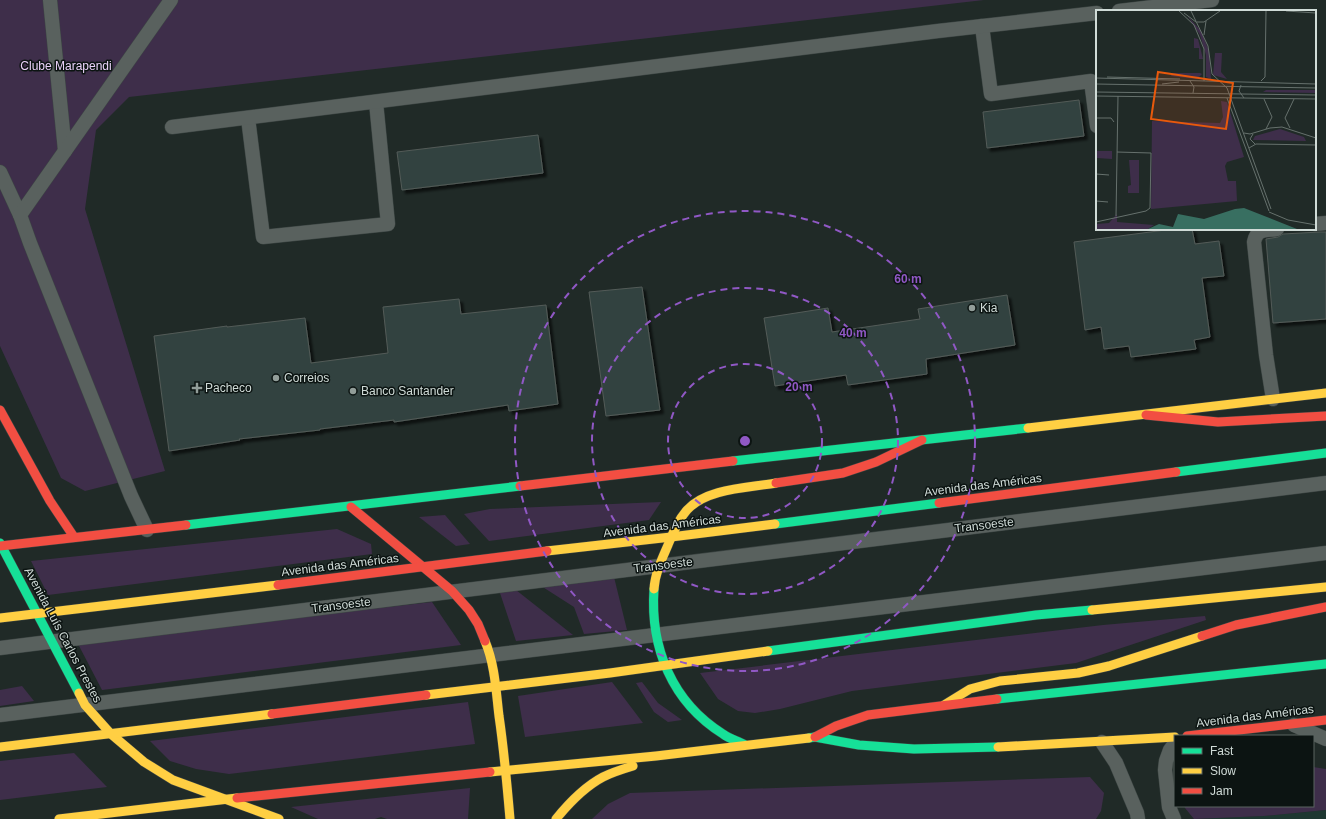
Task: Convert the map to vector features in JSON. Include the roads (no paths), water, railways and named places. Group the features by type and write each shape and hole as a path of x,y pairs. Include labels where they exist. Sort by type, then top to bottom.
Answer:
{"main road":[{"path":"0,545 351,507 689,466 1146,415 1326,392"},
{"path":"0,410 50,501 74,537"},
{"path":"1146,415 1218,422 1326,416"},
{"path":"745,745 722,734 690,707 676,688 660,652 654,622 654,585 660,565 680,517 694,503 706,496 719,492 843,473 876,462 922,440"},
{"name":"Avenida das Américas","path":"0,618 423,567 490,557 671,537 1326,453"},
{"path":"351,507 452,591 469,610 478,624 491,656 506,770 510,819"},
{"name":"Avenida Luís Carlos Prestes","path":"0,545 85,705 111,734 144,762 173,780 279,819"},
{"path":"0,747 665,666 1036,615 1326,587"},
{"path":"944,705 970,689 1000,681 1084,672 1109,666 1236,625 1326,607"},
{"path":"815,737 836,726 868,715 944,705 1326,664"},
{"name":"Avenida das Américas","path":"1196,735 1326,720"},
{"path":"59,819 225,799 656,756 815,737 859,745 914,749 1102,742 1174,737"},
{"path":"556,819 563,810 600,779 656,756"}],"lane":[{"path":"50,0 65,151"},
{"path":"20,215 171,0"},
{"path":"1135,10 1197,6 1212,0"},
{"path":"172,127 1096,13"},
{"path":"982,26 991,94 1091,81 1096,118"},
{"path":"248,118 263,237 388,224 376,102"},
{"path":"0,172 20,215 131,496 147,530"},
{"path":"1316,224 1326,223"},
{"path":"1268,230 1259,231 1254,242 1266,355 1273,399"},
{"name":"Transoeste","path":"0,648 1326,483"},
{"path":"0,715 1326,553"},
{"path":"1292,724 1326,740"},
{"path":"1102,742 1116,763 1137,813 1138,819"},
{"path":"1174,744 1166,761 1165,770 1169,807 1174,819"}],"place":[{"name":"Kia","path":"972,308"},
{"name":"Correios","path":"276,378"},
{"name":"Pacheco","path":"197,388"},
{"name":"Banco Santander","path":"353,391"}],"park label":[{"name":"Clube Marapendi","path":"66,66"}]}
